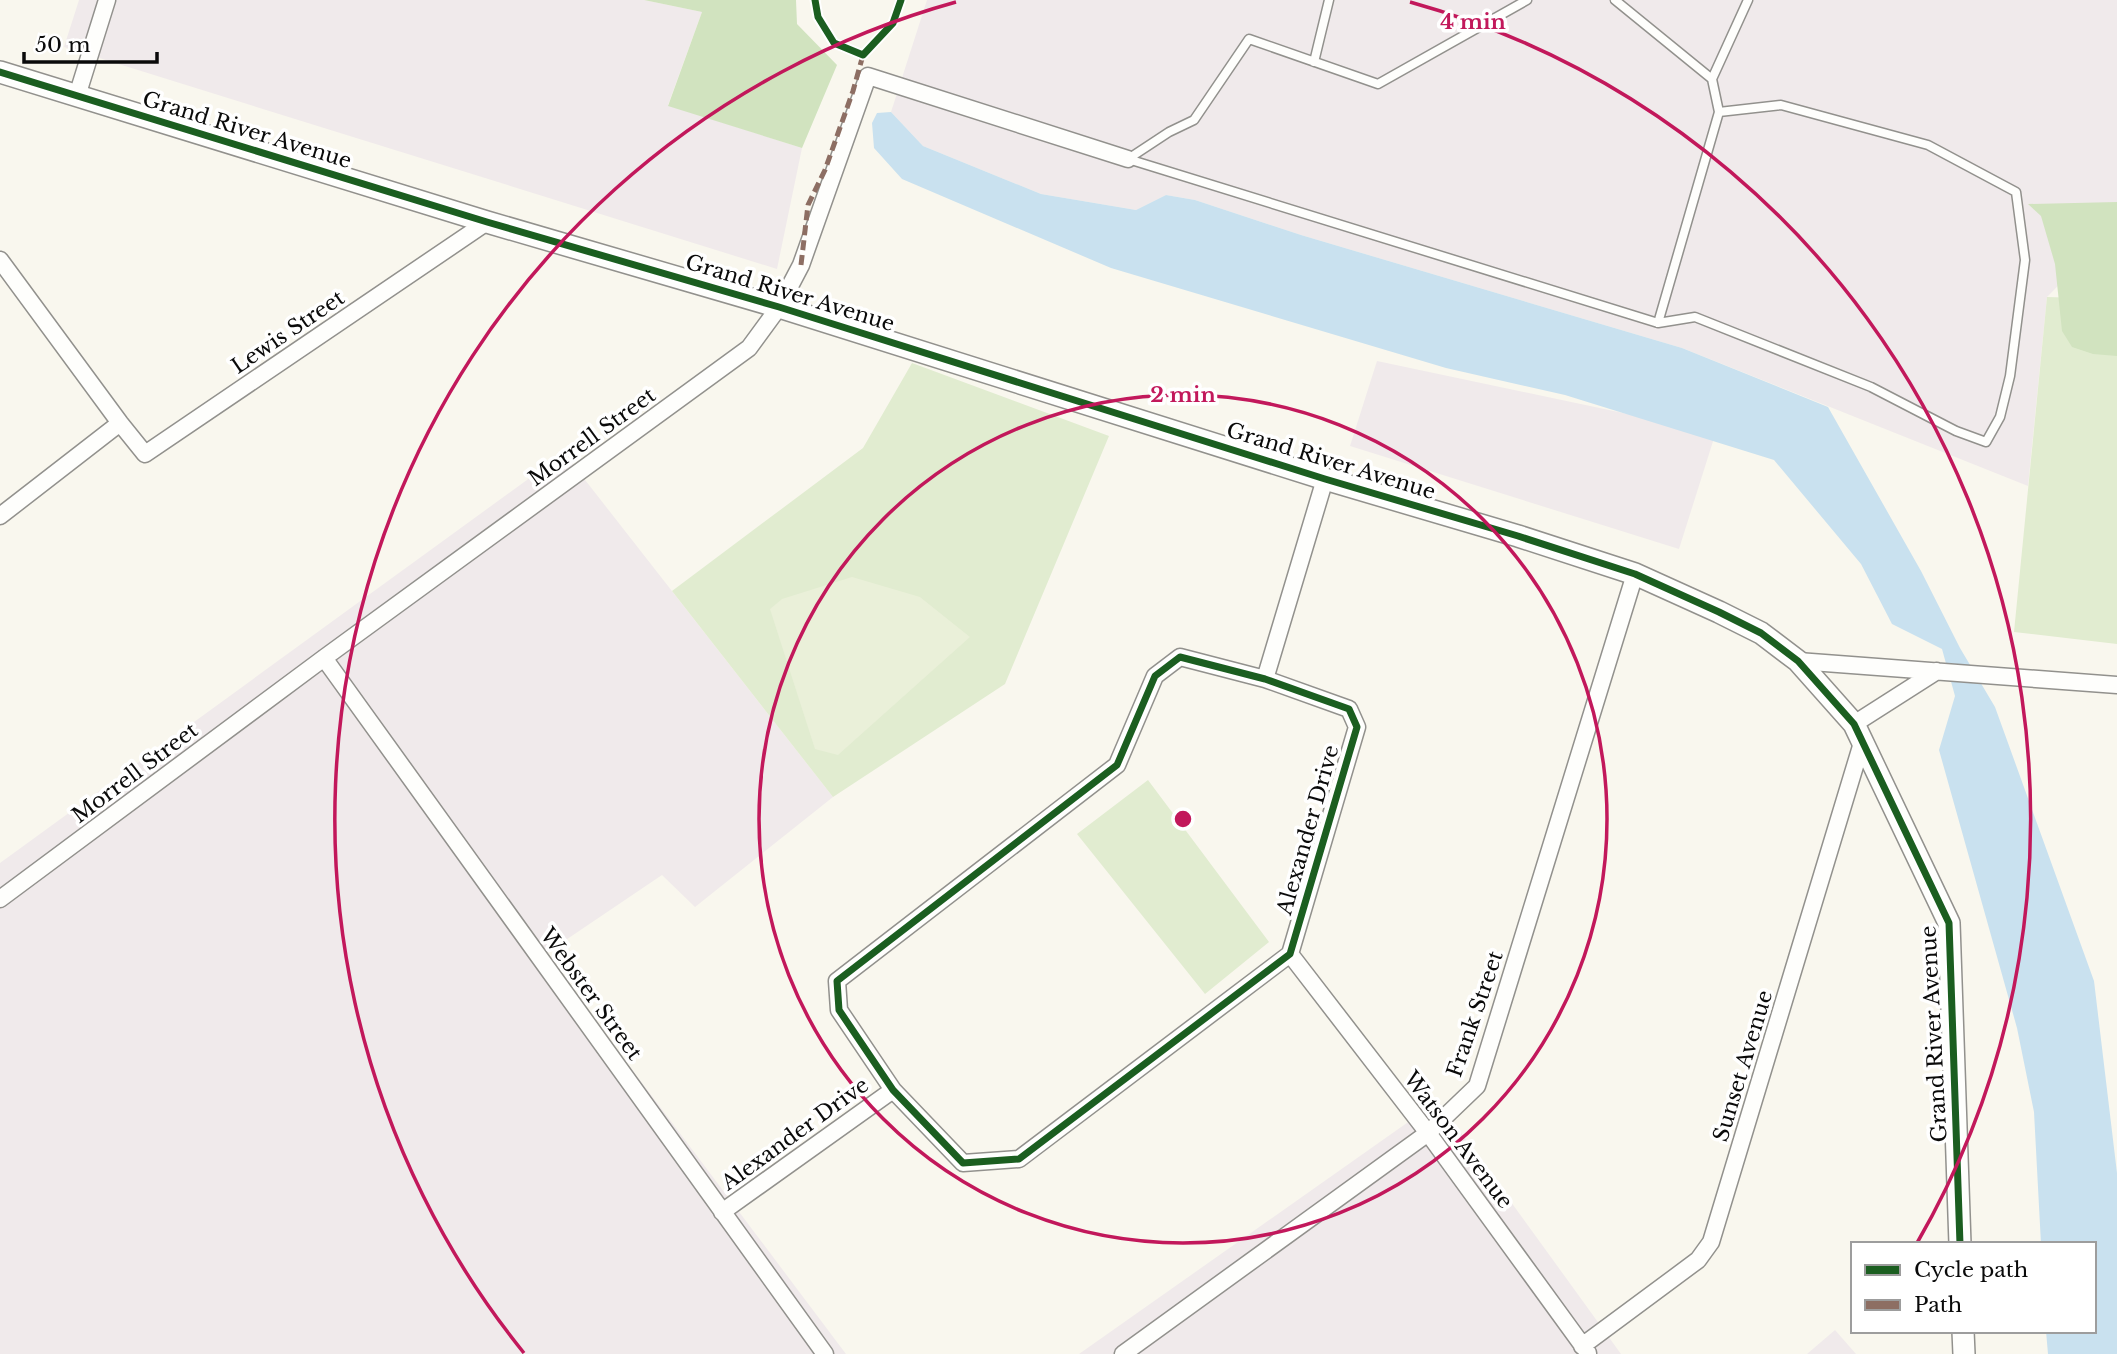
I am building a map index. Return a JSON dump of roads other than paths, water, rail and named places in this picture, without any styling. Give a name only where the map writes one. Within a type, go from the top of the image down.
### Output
[{"type":"street","points":[[77,96],[107,0]]},
{"type":"street","name":"Grand River Avenue","points":[[0,72],[487,222],[779,307],[1325,479],[1518,536],[1635,574],[1761,633],[1798,661],[1858,733],[1949,923],[1960,1242]]},
{"type":"street","name":"Morrell Street","points":[[0,899],[324,658],[749,348],[779,307],[801,265],[868,76],[1128,159]]},
{"type":"street","name":"Lewis Street","points":[[120,423],[145,454],[487,222]]},
{"type":"street","points":[[0,260],[120,423],[0,516]]},
{"type":"street","points":[[1265,679],[1325,479]]},
{"type":"street","name":"Frank Street","points":[[1123,1354],[1428,1133],[1477,1086],[1635,574]]},
{"type":"street","name":"Alexander Drive","points":[[1180,657],[1265,679],[1349,709],[1357,727],[1290,954],[1019,1159],[963,1163],[893,1090],[839,1010],[837,981],[1117,765],[1155,676],[1180,657]]},
{"type":"street","name":"Webster Street","points":[[324,658],[825,1354]]},
{"type":"street","points":[[1798,661],[2117,685]]},
{"type":"street","points":[[1858,733],[1937,670]]},
{"type":"street","name":"Sunset Avenue","points":[[1585,1350],[1698,1259],[1711,1242],[1858,733]]},
{"type":"street","name":"Watson Avenue","points":[[1290,954],[1428,1133],[1585,1350]]},
{"type":"street","name":"Alexander Drive","points":[[722,1212],[893,1090]]},
{"type":"street","points":[[1963,1333],[1964,1354]]},
{"type":"lane","points":[[1314,61],[1329,0]]},
{"type":"lane","points":[[1128,159],[1169,132],[1194,120],[1249,39],[1378,84],[1527,0]]},
{"type":"lane","points":[[1615,0],[1712,79]]},
{"type":"lane","points":[[1658,323],[1719,113],[1712,79],[1748,0]]},
{"type":"lane","points":[[1128,159],[1658,323],[1695,317],[1871,387],[1956,431],[1986,442],[2000,416],[2010,376],[2025,260],[2016,192],[1928,145],[1781,105],[1719,113]]},
{"type":"water","points":[[891,112],[923,146],[1041,194],[1136,210],[1166,195],[1195,200],[1301,235],[1682,348],[1828,407],[1995,707],[2094,981],[2117,1173],[2117,1354],[2048,1354],[2046,1333],[2096,1333],[2096,1242],[2041,1242],[2034,1112],[2017,1028],[1939,750],[1955,696],[1942,649],[1892,624],[1861,564],[1774,460],[1565,395],[1446,368],[1111,268],[902,179],[874,148],[872,123],[877,113]]}]
